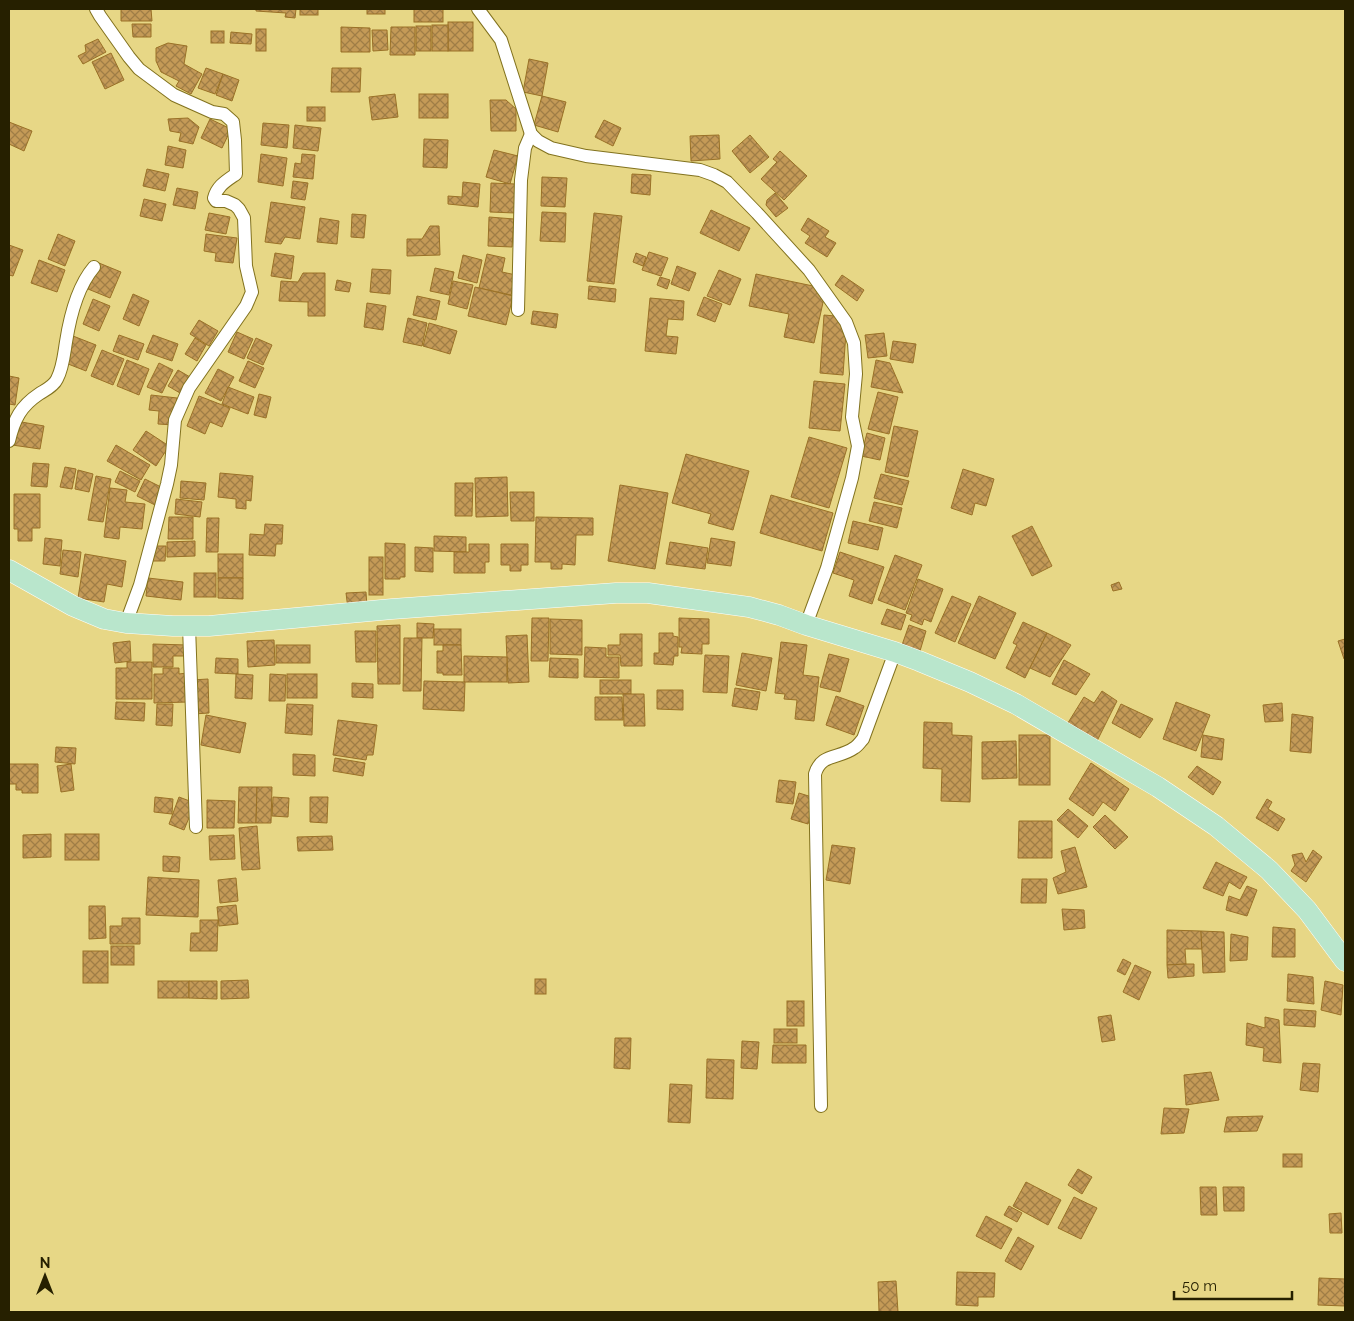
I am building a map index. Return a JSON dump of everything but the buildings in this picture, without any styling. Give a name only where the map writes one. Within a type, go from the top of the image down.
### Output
[{"type":"main road","points":[[9,570],[73,606],[104,619],[126,623],[209,626],[392,609],[616,593],[648,593],[749,607],[778,615],[895,652],[970,682],[1016,704],[1158,786],[1216,826],[1269,870],[1307,910],[1345,961]]},
{"type":"street","points":[[96,9],[139,69],[174,95],[212,112],[224,114],[233,122],[236,174],[222,184],[214,198],[216,201],[226,201],[235,205],[244,218],[246,266],[252,292],[246,306],[189,388],[175,420],[171,465],[167,484],[140,585],[126,623]]},
{"type":"street","points":[[478,9],[501,40],[531,134],[538,142],[551,148],[586,156],[700,170],[727,182],[758,213],[809,270],[833,301],[846,322],[854,343],[856,374],[852,417],[858,446],[852,478],[827,568],[806,625]]},
{"type":"street","points":[[518,310],[521,180],[525,148],[531,134]]},
{"type":"street","points":[[9,441],[12,425],[19,413],[33,398],[54,384],[58,379],[69,322],[85,277],[94,266]]},
{"type":"street","points":[[189,626],[196,827]]},
{"type":"street","points":[[820,1106],[814,774],[820,762],[855,748],[862,739],[895,652]]}]
